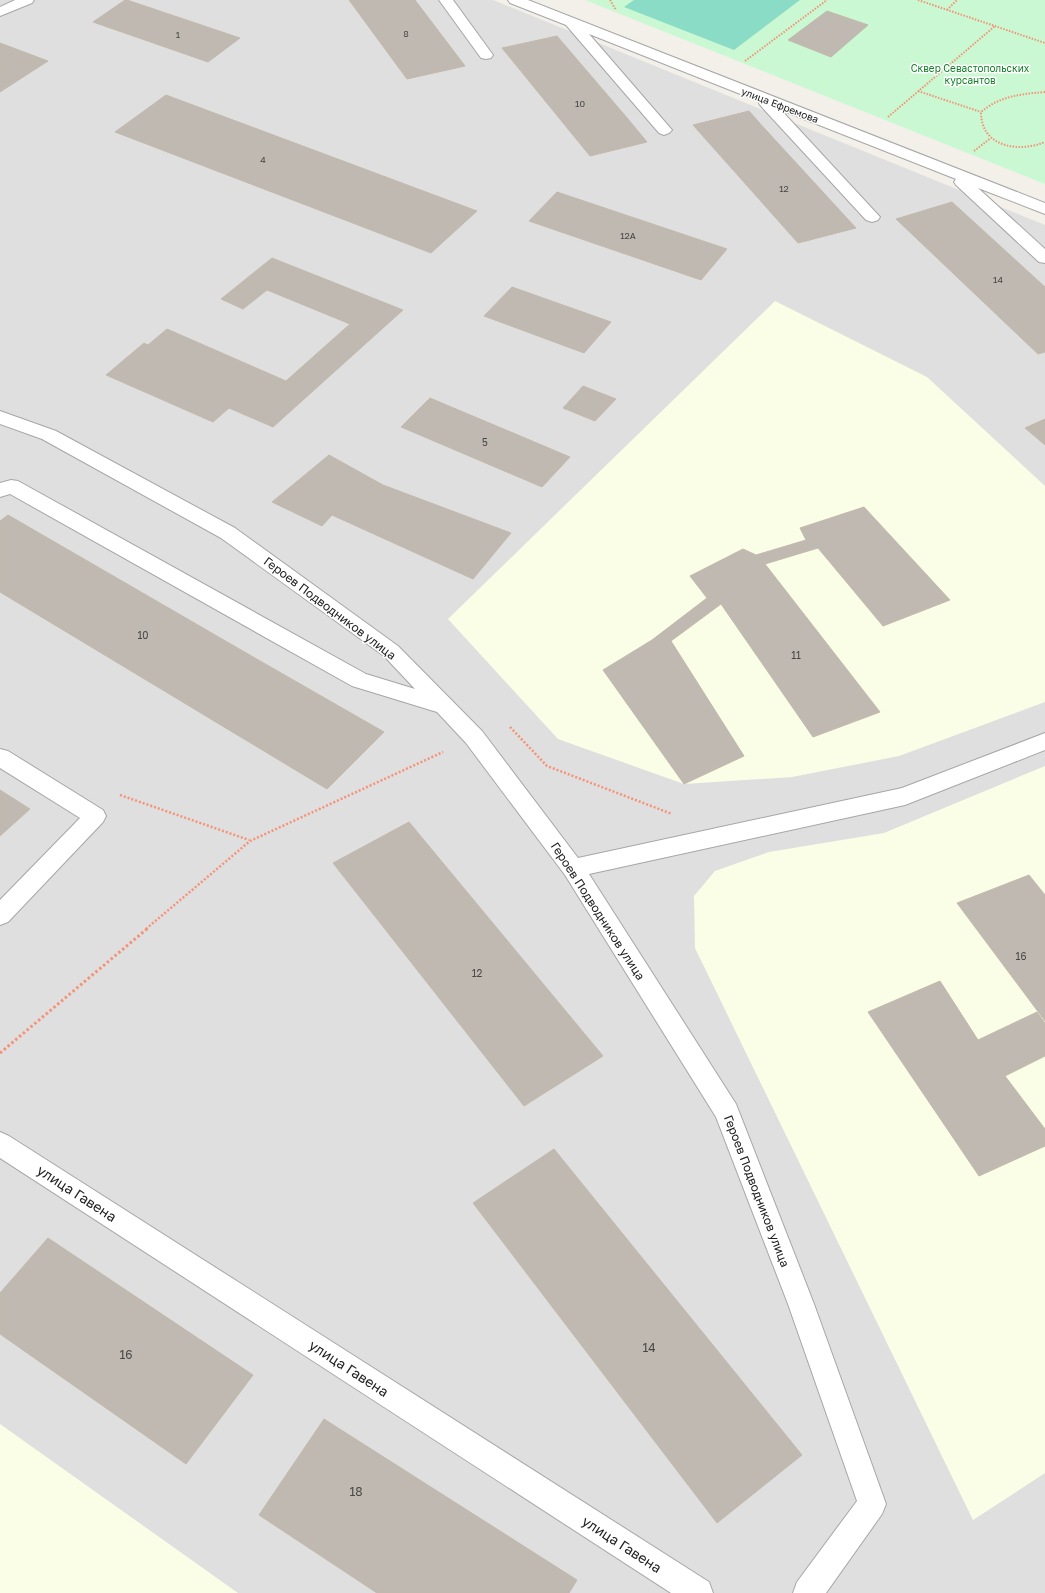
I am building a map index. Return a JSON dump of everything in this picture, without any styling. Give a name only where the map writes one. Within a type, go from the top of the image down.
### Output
[{"type":"street","points":[[0,12],[27,0]]},
{"type":"street","points":[[446,0],[486,55]]},
{"type":"street","name":"улица Ефремова","points":[[515,0],[1045,210]]},
{"type":"street","points":[[570,22],[664,130]]},
{"type":"street","points":[[762,98],[872,217]]},
{"type":"street","points":[[951,173],[1045,258]]},
{"type":"street","name":"Героев Подводников улица","points":[[0,417],[49,434],[228,533],[391,650],[474,737],[573,868],[727,1112],[801,1304],[872,1504],[808,1593]]},
{"type":"street","points":[[0,491],[11,486],[359,680],[444,706]]},
{"type":"street","points":[[573,868],[905,796],[1045,741]]},
{"type":"street","points":[[0,757],[95,816],[0,915]]},
{"type":"street","name":"улица Гавена","points":[[0,1144],[698,1593]]},
{"type":"path","points":[[743,63],[827,0]]},
{"type":"path","points":[[918,0],[1045,43]]},
{"type":"path","points":[[947,10],[958,0]]},
{"type":"path","points":[[884,120],[995,26]]},
{"type":"path","points":[[918,91],[981,112]]},
{"type":"path","points":[[981,112],[998,100],[1015,95],[1045,92]]},
{"type":"path","points":[[981,112],[984,130],[991,138],[1008,146],[1026,146],[1045,142]]},
{"type":"path","points":[[972,153],[991,138]]},
{"type":"path","points":[[509,727],[547,766],[674,815]]},
{"type":"path","points":[[0,1053],[250,841],[474,737]]},
{"type":"path","points":[[114,794],[250,841]]},
{"type":"shaded area","points":[[0,0],[493,0],[1045,225],[1045,1593],[0,1593]]},
{"type":"shaded area","points":[[775,301],[927,377],[1045,486],[1045,702],[899,756],[792,777],[684,784],[558,739],[448,619]]},
{"type":"shaded area","points":[[1045,766],[1045,1473],[973,1520],[695,948],[694,896],[715,871],[769,852],[884,833]]},
{"type":"shaded area","points":[[0,1424],[238,1593],[0,1593]]},
{"type":"green space","name":"Сквер Севастопольских курсантов","points":[[585,0],[1045,0],[1045,184]]},
{"type":"green space","points":[[634,0],[800,0],[734,50],[624,7]]},
{"type":"building","points":[[125,0],[240,38],[208,62],[93,22]]},
{"type":"building","points":[[349,0],[415,0],[465,66],[407,79]]},
{"type":"building","points":[[827,11],[868,25],[831,57],[788,40]]},
{"type":"building","points":[[557,36],[647,142],[590,156],[502,48]]},
{"type":"building","points":[[0,43],[48,61],[0,92]]},
{"type":"building","points":[[166,95],[477,211],[431,253],[115,132]]},
{"type":"building","points":[[749,111],[856,228],[798,243],[693,125]]},
{"type":"building","points":[[557,192],[727,249],[701,280],[529,221]]},
{"type":"building","points":[[952,202],[1045,287],[1045,352],[1038,354],[896,219]]},
{"type":"building","points":[[272,258],[403,310],[273,427],[229,408],[213,422],[106,375],[144,343],[148,345],[167,329],[286,381],[350,324],[267,290],[243,309],[221,299]]},
{"type":"building","points":[[512,287],[611,322],[584,353],[484,316]]},
{"type":"building","points":[[583,386],[616,399],[595,421],[563,408]]},
{"type":"building","points":[[430,398],[570,457],[542,487],[401,427]]},
{"type":"building","points":[[1045,419],[1045,445],[1025,428]]},
{"type":"building","points":[[329,455],[383,485],[511,533],[473,579],[332,515],[322,526],[272,502]]},
{"type":"building","points":[[864,507],[950,600],[883,626],[818,548],[765,564],[880,712],[813,737],[721,604],[671,641],[744,756],[684,784],[603,670],[652,640],[707,598],[690,576],[743,549],[756,555],[806,540],[800,528]]},
{"type":"building","points":[[8,515],[384,732],[327,789],[0,592],[0,521]]},
{"type":"building","points":[[0,790],[30,809],[0,836]]},
{"type":"building","points":[[409,822],[603,1056],[524,1106],[333,863]]},
{"type":"building","points":[[1029,875],[1045,895],[1045,1021],[957,903]]},
{"type":"building","points":[[940,981],[978,1040],[1037,1012],[1045,1023],[1045,1056],[1005,1076],[1045,1129],[1045,1146],[979,1176],[868,1012]]},
{"type":"building","points":[[554,1149],[802,1455],[717,1523],[473,1203]]},
{"type":"building","points":[[48,1238],[253,1375],[186,1464],[0,1334],[0,1293]]},
{"type":"building","points":[[324,1419],[577,1580],[569,1593],[377,1593],[259,1515]]}]
